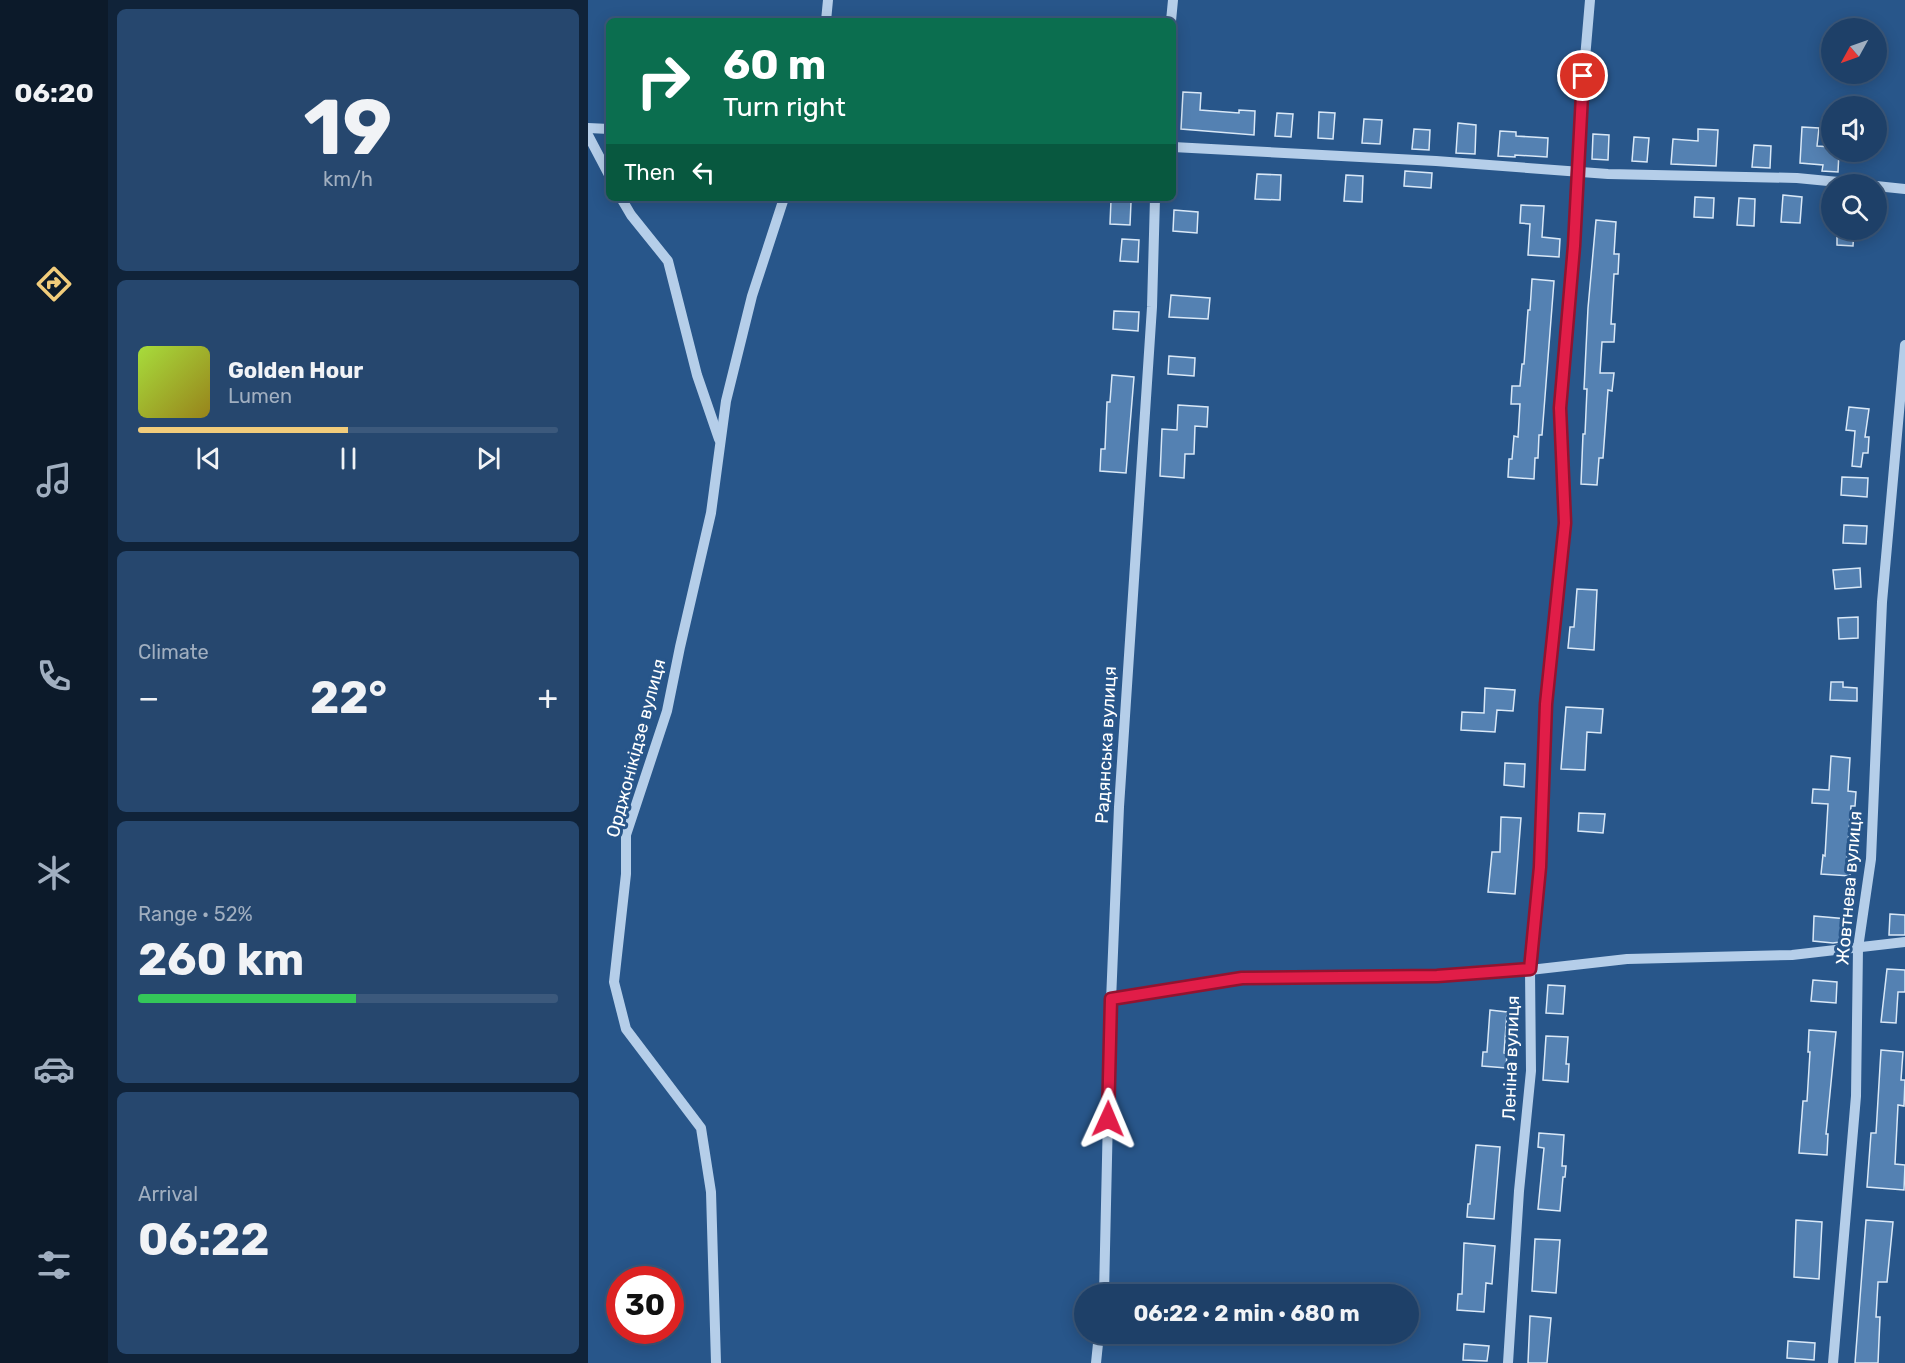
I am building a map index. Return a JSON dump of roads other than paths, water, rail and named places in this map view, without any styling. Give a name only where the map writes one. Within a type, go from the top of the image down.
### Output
[{"type":"street","points":[[826,18],[828,0]]},
{"type":"street","points":[[1171,18],[1173,0]]},
{"type":"street","name":"Леніна вулиця","points":[[1508,1363],[1519,1191],[1531,1071],[1530,969],[1540,867],[1546,704],[1565,523],[1560,408],[1590,0]]},
{"type":"street","points":[[588,128],[606,129]]},
{"type":"street","points":[[588,135],[606,169]]},
{"type":"street","points":[[1176,147],[1436,161],[1578,172],[1821,180]]},
{"type":"street","points":[[1887,187],[1905,189]]},
{"type":"street","points":[[623,201],[631,215],[668,261],[697,375],[720,442]]},
{"type":"street","name":"Орджонікідзе вулиця","points":[[716,1363],[711,1192],[701,1128],[626,1029],[614,982],[626,874],[626,836],[667,711],[711,513],[726,401],[752,296],[783,201]]},
{"type":"street","name":"Радянська вулиця","points":[[1104,1284],[1111,999],[1119,807],[1152,307],[1155,201]]},
{"type":"street","name":"Жовтнева вулиця","points":[[1833,1363],[1856,1096],[1858,948],[1871,859],[1882,602],[1905,345]]},
{"type":"street","points":[[1111,999],[1242,978],[1437,976],[1627,959],[1792,955],[1905,942]]},
{"type":"street","points":[[1096,1363],[1098,1344]]}]
